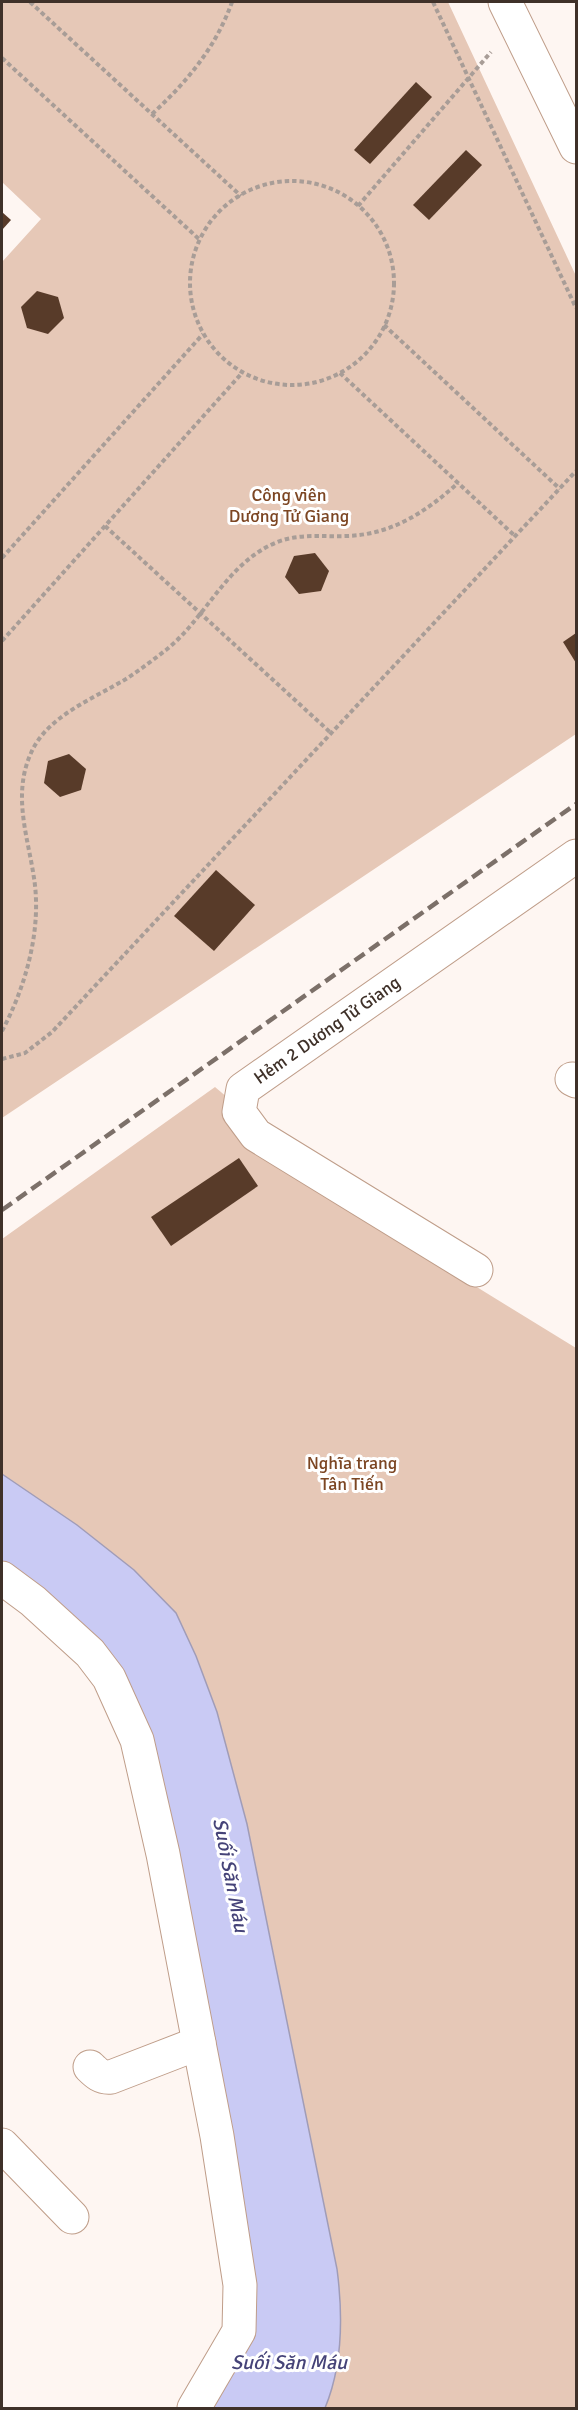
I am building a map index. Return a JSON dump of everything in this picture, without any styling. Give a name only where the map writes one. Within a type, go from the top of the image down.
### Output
[{"type":"street","points":[[505,2],[576,147]]},
{"type":"street","name":"Hẻm 2 Dương Tử Giang","points":[[476,1270],[256,1135],[239,1112],[243,1089],[576,856]]},
{"type":"street","points":[[2,1578],[33,1601],[90,1653],[109,1678],[137,1740],[163,1854],[217,2136],[240,2285],[239,2331],[194,2409]]},
{"type":"street","points":[[90,2067],[97,2074],[111,2077],[199,2043]]},
{"type":"street","points":[[2,2145],[72,2217]]},
{"type":"path","points":[[30,2],[241,196]]},
{"type":"path","points":[[152,114],[177,91],[198,66],[216,38],[232,2]]},
{"type":"path","points":[[433,2],[576,308]]},
{"type":"path","points":[[358,206],[493,51]]},
{"type":"path","points":[[2,58],[200,240]]},
{"type":"path","points":[[290,181],[311,183],[332,189],[358,206],[379,231],[391,260],[394,292],[384,325],[369,350],[353,365],[340,373],[314,383],[294,386],[272,384],[242,373],[217,354],[203,334],[194,317],[190,296],[189,275],[193,254],[214,217],[230,202],[241,196],[268,184],[290,181]]},
{"type":"path","points":[[384,325],[560,489]]},
{"type":"path","points":[[2,558],[203,334]]},
{"type":"path","points":[[2,641],[242,373]]},
{"type":"path","points":[[340,373],[515,536]]},
{"type":"path","points":[[2,1059],[13,1058],[25,1053],[52,1032],[576,471]]},
{"type":"path","points":[[2,1031],[22,982],[36,920],[34,877],[22,808],[26,769],[31,753],[40,738],[53,725],[99,693],[147,665],[169,648],[202,614],[228,578],[243,563],[276,542],[311,535],[366,534],[399,525],[430,507],[458,483]]},
{"type":"path","points":[[105,526],[331,733]]},
{"type":"green space","name":"Công viên Dương Tử Giang","points":[[2,2],[448,2],[576,276],[576,734],[2,1118],[2,262],[41,219],[2,182]]},
{"type":"green space","name":"Nghĩa trang Tân Tiến","points":[[215,1087],[228,1098],[246,1145],[576,1348],[576,2408],[325,2408],[335,2375],[340,2340],[337,2269],[247,1824],[217,1712],[196,1656],[176,1613],[134,1570],[77,1525],[2,1474],[2,1239]]},
{"type":"water","name":"Suối Săn Máu","points":[[2,1474],[77,1525],[134,1570],[176,1613],[196,1656],[217,1712],[247,1824],[337,2269],[340,2340],[335,2375],[325,2408],[209,2408],[253,2333],[147,1734],[2,1565]]},
{"type":"building","points":[[416,82],[432,97],[370,164],[354,150]]},
{"type":"building","points":[[466,150],[482,165],[429,220],[413,205]]},
{"type":"building","points":[[2,212],[11,220],[2,230]]},
{"type":"building","points":[[37,291],[58,297],[64,318],[48,334],[27,328],[21,307]]},
{"type":"building","points":[[315,553],[329,571],[321,591],[299,594],[285,577],[294,556]]},
{"type":"building","points":[[576,633],[576,663],[563,642]]},
{"type":"building","points":[[69,754],[86,769],[81,790],[60,797],[44,783],[48,761]]},
{"type":"building","points":[[216,870],[255,905],[214,951],[174,916]]},
{"type":"building","points":[[239,1158],[258,1186],[171,1246],[151,1217]]},
{"type":"railway","points":[[2,1210],[576,804]]}]
